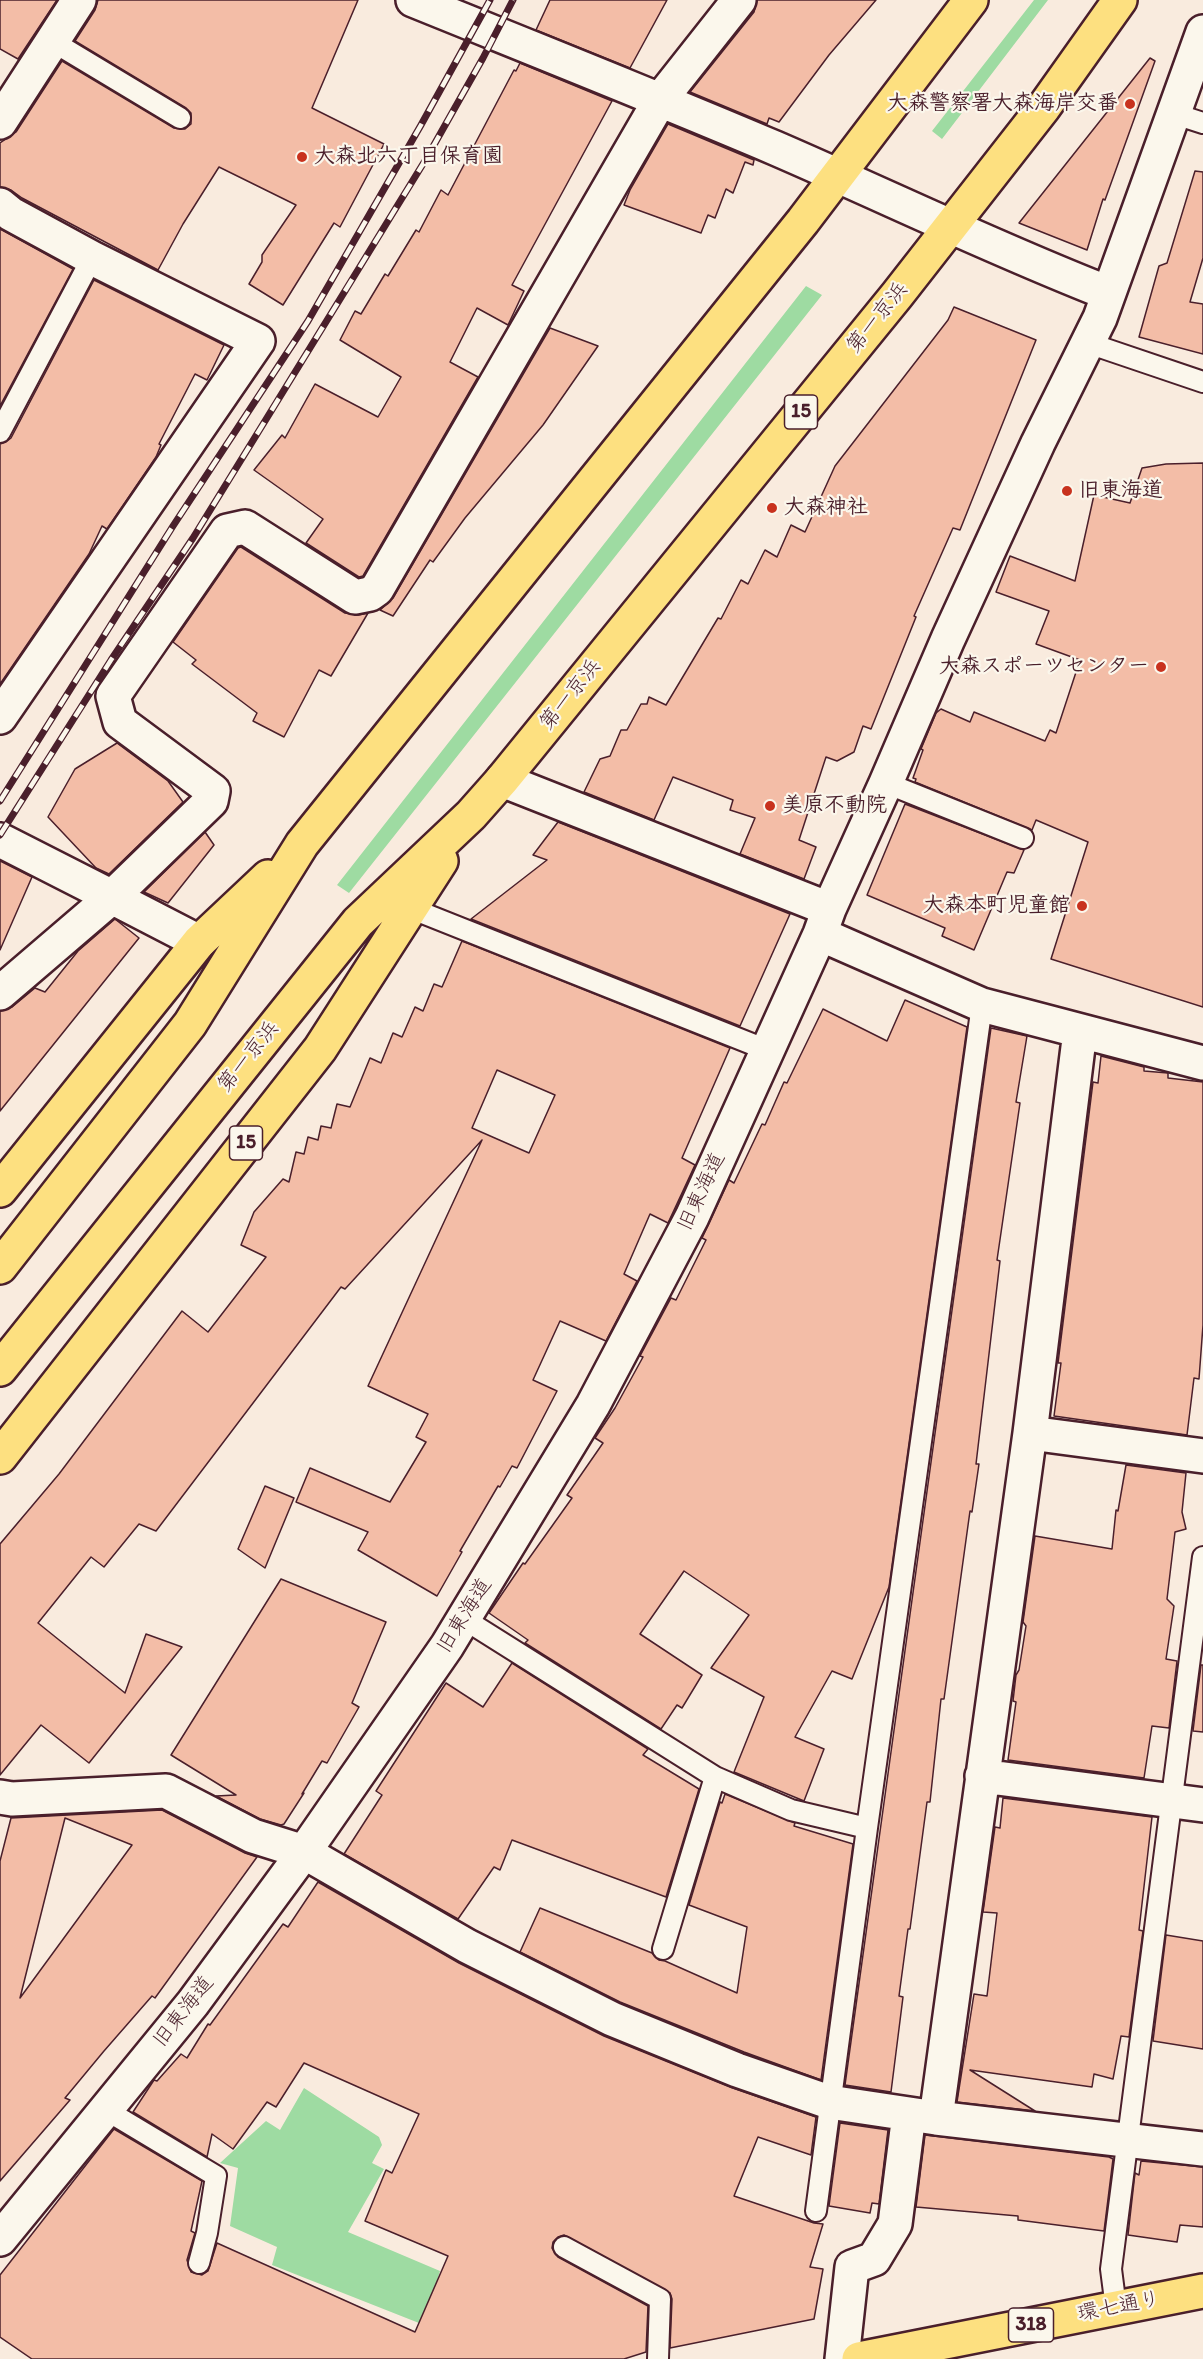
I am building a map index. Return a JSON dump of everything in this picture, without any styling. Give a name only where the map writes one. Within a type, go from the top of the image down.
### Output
[{"type":"main road","points":[[0,1267],[190,1024],[302,844],[838,177],[971,0]]},
{"type":"main road","name":"第一京浜","points":[[0,1369],[358,922],[471,815],[502,780],[897,295],[1044,107],[1120,0]]},
{"type":"main road","name":"15","points":[[0,1457],[320,1049],[471,815]]},
{"type":"main road","points":[[0,1190],[199,942],[302,844]]},
{"type":"main road","name":"環七通り","points":[[859,2359],[1203,2291]]},
{"type":"street","points":[[0,122],[79,0]]},
{"type":"street","points":[[413,0],[660,100],[949,227],[1108,293]]},
{"type":"street","points":[[0,993],[112,897],[213,798],[213,791],[120,722],[112,698],[224,533],[245,527],[355,597],[370,594],[377,589],[660,100],[739,0]]},
{"type":"street","name":"旧東海道","points":[[0,2239],[193,2003],[304,1852],[464,1619],[593,1405],[692,1217],[948,639],[1033,453],[1088,343],[1203,32]]},
{"type":"street","points":[[0,205],[11,214],[92,258],[258,341],[0,717]]},
{"type":"street","points":[[502,780],[824,922],[982,1005],[1203,1063]]},
{"type":"street","points":[[0,840],[199,942]]},
{"type":"street","points":[[842,2359],[852,2267],[873,2259],[895,2224],[922,2116],[982,1776],[1030,1433],[1080,1031]]},
{"type":"street","points":[[1030,1433],[1203,1456]]},
{"type":"street","points":[[982,1776],[1187,1803]]},
{"type":"street","points":[[0,1797],[12,1799],[166,1791],[254,1836],[304,1852],[468,1946],[612,2019],[737,2070],[829,2102],[922,2116],[1203,2149]]},
{"type":"lane","points":[[52,41],[180,118]]},
{"type":"lane","points":[[1172,113],[1203,123]]},
{"type":"lane","points":[[0,432],[92,258]]},
{"type":"lane","points":[[1088,343],[1203,382]]},
{"type":"lane","points":[[886,783],[1023,838]]},
{"type":"lane","points":[[410,908],[767,1050]]},
{"type":"lane","points":[[816,2211],[829,2102],[982,1005]]},
{"type":"lane","points":[[1116,2308],[1111,2269],[1128,2139],[1187,1803],[1203,1557]]},
{"type":"lane","points":[[464,1619],[716,1777],[791,1810],[867,1828]]},
{"type":"lane","points":[[663,1949],[716,1777]]},
{"type":"lane","points":[[106,2110],[216,2176],[207,2233],[199,2264]]},
{"type":"lane","points":[[564,2247],[660,2299],[658,2359]]},
{"type":"green space","points":[[1034,0],[1048,0],[942,139],[932,131]]},
{"type":"green space","points":[[806,286],[822,295],[349,893],[337,885]]},
{"type":"green space","points":[[304,2088],[379,2137],[382,2145],[372,2163],[384,2169],[348,2232],[440,2271],[424,2325],[272,2265],[277,2247],[230,2226],[238,2168],[220,2163],[266,2121],[280,2130]]},
{"type":"building","points":[[0,0],[57,0],[18,59],[0,49]]},
{"type":"building","points":[[98,0],[358,0],[312,108],[384,144],[340,227],[334,223],[283,305],[249,284],[262,262],[262,255],[296,205],[219,167],[183,224],[158,270],[11,190],[0,187],[0,143],[16,132],[62,61],[174,128],[185,129],[191,124],[191,113],[186,108],[75,41],[95,10]]},
{"type":"building","points":[[550,0],[667,0],[630,68],[536,30]]},
{"type":"building","points":[[757,0],[876,0],[829,55],[779,122],[769,118],[767,124],[690,92],[754,12]]},
{"type":"building","points":[[1150,58],[1155,61],[1105,200],[1103,199],[1087,250],[1019,223]]},
{"type":"building","points":[[520,63],[612,101],[512,285],[524,291],[508,325],[477,308],[450,362],[478,377],[363,576],[359,577],[306,543],[323,519],[254,470],[282,435],[285,438],[315,384],[378,417],[401,377],[340,340],[355,311],[361,314],[385,274],[388,276],[416,230],[419,232],[441,190],[448,195],[514,70],[516,71]]},
{"type":"building","points":[[668,124],[754,160],[753,165],[745,162],[733,193],[726,189],[715,218],[708,215],[701,233],[624,205],[630,190]]},
{"type":"building","points":[[1195,171],[1203,172],[1203,258],[1190,302],[1203,304],[1203,354],[1139,337],[1159,266],[1167,263]]},
{"type":"building","points":[[0,229],[73,269],[0,406]]},
{"type":"building","points":[[94,280],[224,345],[207,380],[195,374],[159,444],[161,445],[156,457],[107,529],[102,526],[89,554],[0,684],[0,444],[11,438]]},
{"type":"building","points":[[954,307],[1036,340],[960,530],[953,528],[914,616],[916,617],[871,729],[863,726],[854,752],[837,761],[826,757],[799,840],[816,847],[804,879],[740,854],[755,818],[730,810],[733,800],[673,777],[654,820],[584,792],[600,759],[610,756],[621,730],[627,730],[641,704],[647,704],[649,697],[666,705],[718,618],[721,619],[741,580],[748,584],[765,550],[777,557],[791,525],[805,532],[835,466],[948,320]]},
{"type":"building","points":[[550,328],[598,346],[543,425],[465,518],[433,562],[430,560],[393,616],[380,610],[393,598]]},
{"type":"building","points":[[1203,463],[1203,1007],[1051,959],[1088,842],[1036,820],[1032,830],[915,782],[916,779],[913,778],[923,750],[921,749],[936,713],[941,709],[970,722],[974,712],[1045,741],[1050,730],[1056,733],[1080,660],[1036,644],[1049,611],[996,592],[1010,556],[1075,581],[1094,495],[1130,503],[1142,468],[1166,464]]},
{"type":"building","points":[[241,547],[345,613],[358,615],[368,613],[331,676],[319,670],[284,737],[253,721],[257,713],[192,664],[196,660],[173,642],[238,548]]},
{"type":"building","points":[[117,743],[168,781],[183,802],[109,874],[96,868],[48,817],[75,769]]},
{"type":"building","points":[[905,804],[1024,850],[1014,873],[1007,872],[974,950],[942,936],[945,928],[867,895]]},
{"type":"building","points":[[558,822],[790,914],[740,1026],[471,919],[547,860],[533,855]]},
{"type":"building","points":[[205,832],[214,845],[168,903],[144,892]]},
{"type":"building","points":[[0,861],[32,877],[0,950]]},
{"type":"building","points":[[115,919],[139,938],[0,1111],[0,1011],[12,1007],[35,988],[45,992],[78,951]]},
{"type":"building","points":[[462,941],[730,1048],[682,1158],[695,1165],[668,1223],[650,1214],[624,1274],[637,1281],[606,1341],[560,1321],[533,1380],[557,1391],[517,1468],[512,1466],[500,1487],[498,1486],[437,1596],[358,1550],[368,1532],[296,1502],[310,1468],[390,1502],[426,1442],[416,1437],[428,1414],[368,1386],[482,1140],[345,1289],[341,1287],[156,1531],[139,1524],[104,1567],[91,1557],[38,1623],[125,1693],[146,1634],[182,1647],[89,1763],[41,1725],[0,1775],[0,1544],[59,1474],[182,1311],[208,1332],[266,1257],[241,1245],[254,1212],[283,1179],[289,1182],[296,1152],[304,1154],[308,1137],[318,1140],[321,1126],[331,1128],[337,1104],[350,1107],[370,1058],[381,1063],[393,1033],[402,1037],[415,1007],[423,1011],[434,984],[442,987]],"holes":[[[497,1070],[555,1095],[529,1153],[472,1128]]]},
{"type":"building","points":[[905,1000],[967,1027],[889,1587],[852,1679],[832,1671],[795,1737],[824,1749],[804,1801],[734,1772],[764,1697],[711,1668],[749,1615],[684,1571],[640,1634],[702,1675],[682,1708],[677,1705],[661,1729],[525,1643],[528,1640],[489,1613],[572,1498],[567,1495],[603,1443],[595,1438],[615,1408],[643,1357],[640,1356],[671,1298],[676,1300],[706,1240],[702,1238],[729,1180],[734,1183],[762,1124],[765,1125],[784,1082],[787,1083],[823,1009],[887,1041]]},
{"type":"building","points":[[991,1028],[1027,1036],[1016,1102],[1020,1103],[997,1260],[1000,1261],[976,1464],[979,1464],[972,1512],[970,1511],[944,1699],[941,1699],[930,1802],[927,1802],[910,1929],[908,1929],[899,1996],[903,1997],[891,2092],[845,2085]]},
{"type":"building","points":[[1101,1056],[1144,1067],[1144,1071],[1168,1073],[1168,1078],[1203,1082],[1203,1325],[1199,1379],[1194,1378],[1187,1435],[1054,1416],[1061,1363],[1058,1363],[1093,1082],[1098,1083]]},
{"type":"building","points":[[1126,1465],[1186,1473],[1182,1512],[1186,1529],[1175,1532],[1167,1599],[1174,1606],[1166,1659],[1177,1661],[1169,1728],[1152,1726],[1144,1778],[1008,1760],[1016,1702],[1013,1701],[1016,1675],[1019,1670],[1026,1626],[1023,1622],[1035,1536],[1112,1549],[1116,1510],[1118,1511]]},
{"type":"building","points":[[265,1486],[294,1498],[265,1568],[238,1549]]},
{"type":"building","points":[[281,1579],[386,1622],[352,1703],[359,1707],[327,1763],[322,1761],[302,1794],[304,1793],[284,1824],[281,1825],[260,1819],[216,1796],[236,1795],[171,1755]]},
{"type":"building","points":[[512,1663],[648,1749],[643,1755],[699,1789],[666,1897],[512,1840],[500,1870],[494,1867],[458,1919],[344,1854],[382,1795],[376,1791],[446,1683],[483,1707]]},
{"type":"building","points":[[1201,1665],[1203,1665],[1203,1732],[1193,1731]]},
{"type":"building","points":[[725,1794],[795,1823],[794,1826],[853,1844],[821,2080],[620,2002],[520,1952],[540,1908],[652,1953],[659,1960],[737,1993],[747,1927],[689,1905],[720,1802],[722,1803]]},
{"type":"building","points":[[1003,1798],[1152,1817],[1139,1930],[1143,1931],[1129,2037],[1121,2036],[1113,2079],[1094,2074],[1092,2087],[970,2070],[1035,2111],[957,2102],[974,1994],[987,1996],[997,1913],[983,1912],[995,1827],[1000,1828]]},
{"type":"building","points":[[162,1810],[257,1857],[155,1998],[152,1996],[104,2051],[65,2098],[70,2100],[0,2181],[0,1861],[11,1818]],"holes":[[[65,1818],[132,1845],[20,1998]]]},
{"type":"building","points":[[318,1882],[459,1963],[604,2036],[730,2087],[816,2117],[811,2155],[758,2137],[734,2196],[823,2224],[810,2267],[823,2269],[814,2319],[670,2348],[672,2299],[670,2293],[564,2235],[553,2242],[552,2248],[558,2257],[648,2306],[646,2352],[624,2359],[32,2359],[0,2337],[0,2275],[114,2129],[202,2181],[191,2231],[195,2233],[187,2260],[191,2272],[202,2275],[208,2271],[217,2243],[415,2332],[448,2256],[365,2221],[386,2170],[392,2173],[419,2114],[304,2063],[276,2107],[267,2102],[233,2149],[212,2134],[207,2157],[133,2112],[154,2080],[157,2081],[181,2054],[187,2058],[208,2024],[210,2025],[283,1924],[288,1927]]},
{"type":"building","points":[[1166,1935],[1203,1941],[1203,2049],[1153,2041]]},
{"type":"building","points":[[840,2123],[888,2130],[879,2204],[872,2203],[870,2213],[829,2206]]},
{"type":"building","points":[[925,2135],[1113,2159],[1104,2231],[1018,2220],[1018,2216],[916,2207]]},
{"type":"building","points":[[1141,2161],[1203,2167],[1203,2227],[1180,2225],[1177,2242],[1128,2235],[1135,2173],[1139,2175]]},
{"type":"railway","points":[[0,801],[173,526],[308,321],[490,0]]},
{"type":"railway","points":[[0,835],[111,660],[193,538],[345,291],[426,159],[513,0]]},
{"type":"place","name":"大森警察署大森海岸交番","points":[[1130,104]]},
{"type":"place","name":"大森北六丁目保育園","points":[[302,157]]},
{"type":"place","name":"旧東海道","points":[[1067,491]]},
{"type":"place","name":"大森神社","points":[[772,508]]},
{"type":"place","name":"大森スポーツセンター","points":[[1161,667]]},
{"type":"place","name":"美原不動院","points":[[770,806]]},
{"type":"place","name":"大森本町児童館","points":[[1082,906]]}]
